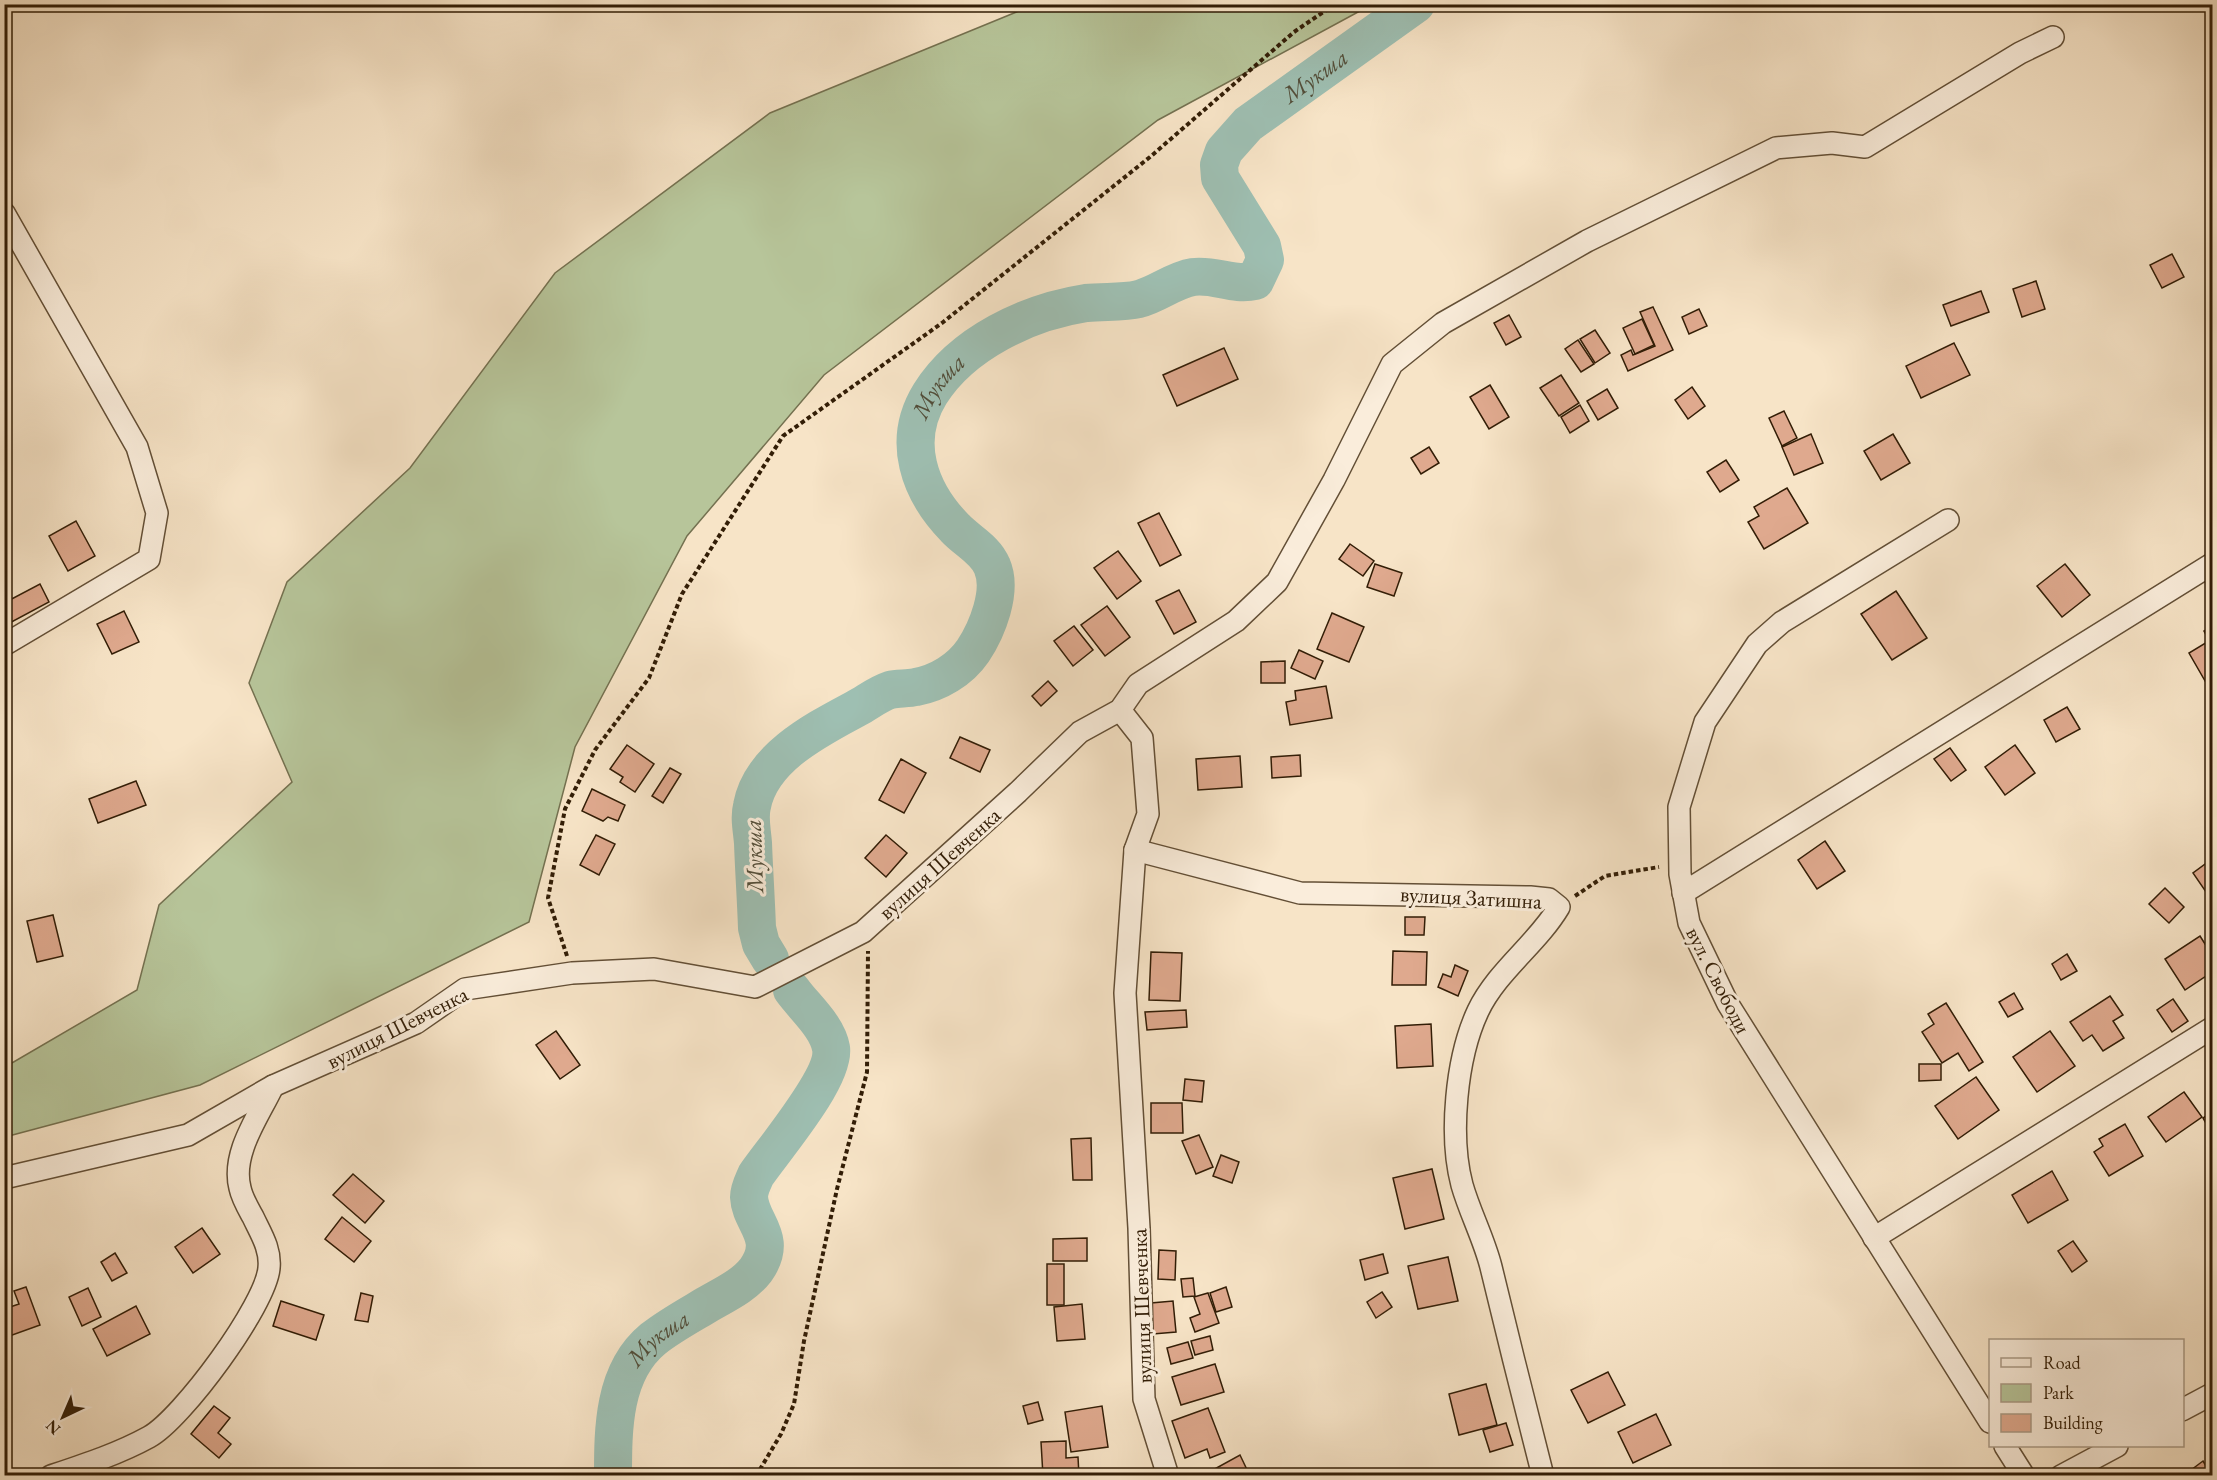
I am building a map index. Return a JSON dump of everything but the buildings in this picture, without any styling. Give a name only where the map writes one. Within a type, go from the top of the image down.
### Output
[{"type":"street","points":[[1120,710],[1138,684],[1236,621],[1277,582],[1334,480],[1392,364],[1443,323],[1587,241],[1776,148],[1832,143],[1864,147],[2020,52],[2053,38]]},
{"type":"street","points":[[4,213],[137,447],[158,513],[149,559],[4,645]]},
{"type":"street","name":"вул. Свободи","points":[[1948,520],[1782,622],[1757,645],[1705,722],[1679,807],[1680,863],[1689,923],[1728,1004],[1989,1420]]},
{"type":"street","points":[[1683,893],[2212,564]]},
{"type":"street","name":"вулиця Шевченка","points":[[4,1178],[188,1135],[273,1086],[416,1023],[465,989],[572,973],[654,969],[755,987],[863,932],[1018,792],[1080,732],[1120,710],[1142,738],[1148,814],[1135,850],[1125,993],[1139,1228],[1144,1399],[1168,1476]]},
{"type":"street","name":"вулиця Затишна","points":[[1135,850],[1300,893],[1549,898],[1559,907],[1547,928],[1509,968],[1478,1011],[1462,1065],[1454,1131],[1462,1185],[1488,1256],[1543,1476]]},
{"type":"street","points":[[1875,1238],[2212,1028]]},
{"type":"street","points":[[51,1476],[89,1463],[150,1436],[158,1430],[182,1409],[222,1357],[258,1299],[269,1269],[268,1249],[240,1188],[238,1167],[244,1146],[273,1086]]},
{"type":"street","points":[[2184,1409],[2212,1394]]},
{"type":"street","points":[[2006,1447],[2024,1476]]},
{"type":"street","points":[[2061,1476],[2115,1447]]},
{"type":"path","points":[[572,973],[548,898],[566,809],[594,750],[649,678],[682,594],[783,436],[942,323],[1150,157],[1294,32],[1335,4]]},
{"type":"path","points":[[1559,907],[1605,876],[1680,863]]},
{"type":"path","points":[[756,1476],[781,1434],[794,1404],[814,1294],[867,1072],[869,958],[863,932]]},
{"type":"green space","points":[[1036,4],[1371,5],[1158,120],[824,375],[687,536],[575,747],[529,922],[200,1085],[5,1137],[5,1067],[137,990],[159,905],[292,782],[249,683],[287,582],[410,468],[555,273],[770,113]]},
{"type":"waterway","name":"Мукша","points":[[770,959],[761,944],[757,928],[751,820],[757,789],[767,773],[793,746],[877,696],[890,690],[924,685],[955,670],[973,651],[992,610],[996,587],[989,560],[942,514],[924,482],[918,465],[917,430],[921,412],[930,394],[944,376],[978,345],[1020,322],[1042,314],[1086,303],[1139,299],[1193,277],[1239,282],[1255,281],[1265,260],[1262,246],[1220,178],[1219,165],[1224,151],[1248,124],[1416,4]]},
{"type":"waterway","name":"Мукша","points":[[613,1476],[618,1402],[630,1368],[640,1352],[665,1330],[745,1281],[756,1270],[762,1258],[765,1248],[764,1239],[751,1206],[750,1188],[756,1175],[814,1094],[830,1061],[831,1048],[825,1032],[792,990]]}]
